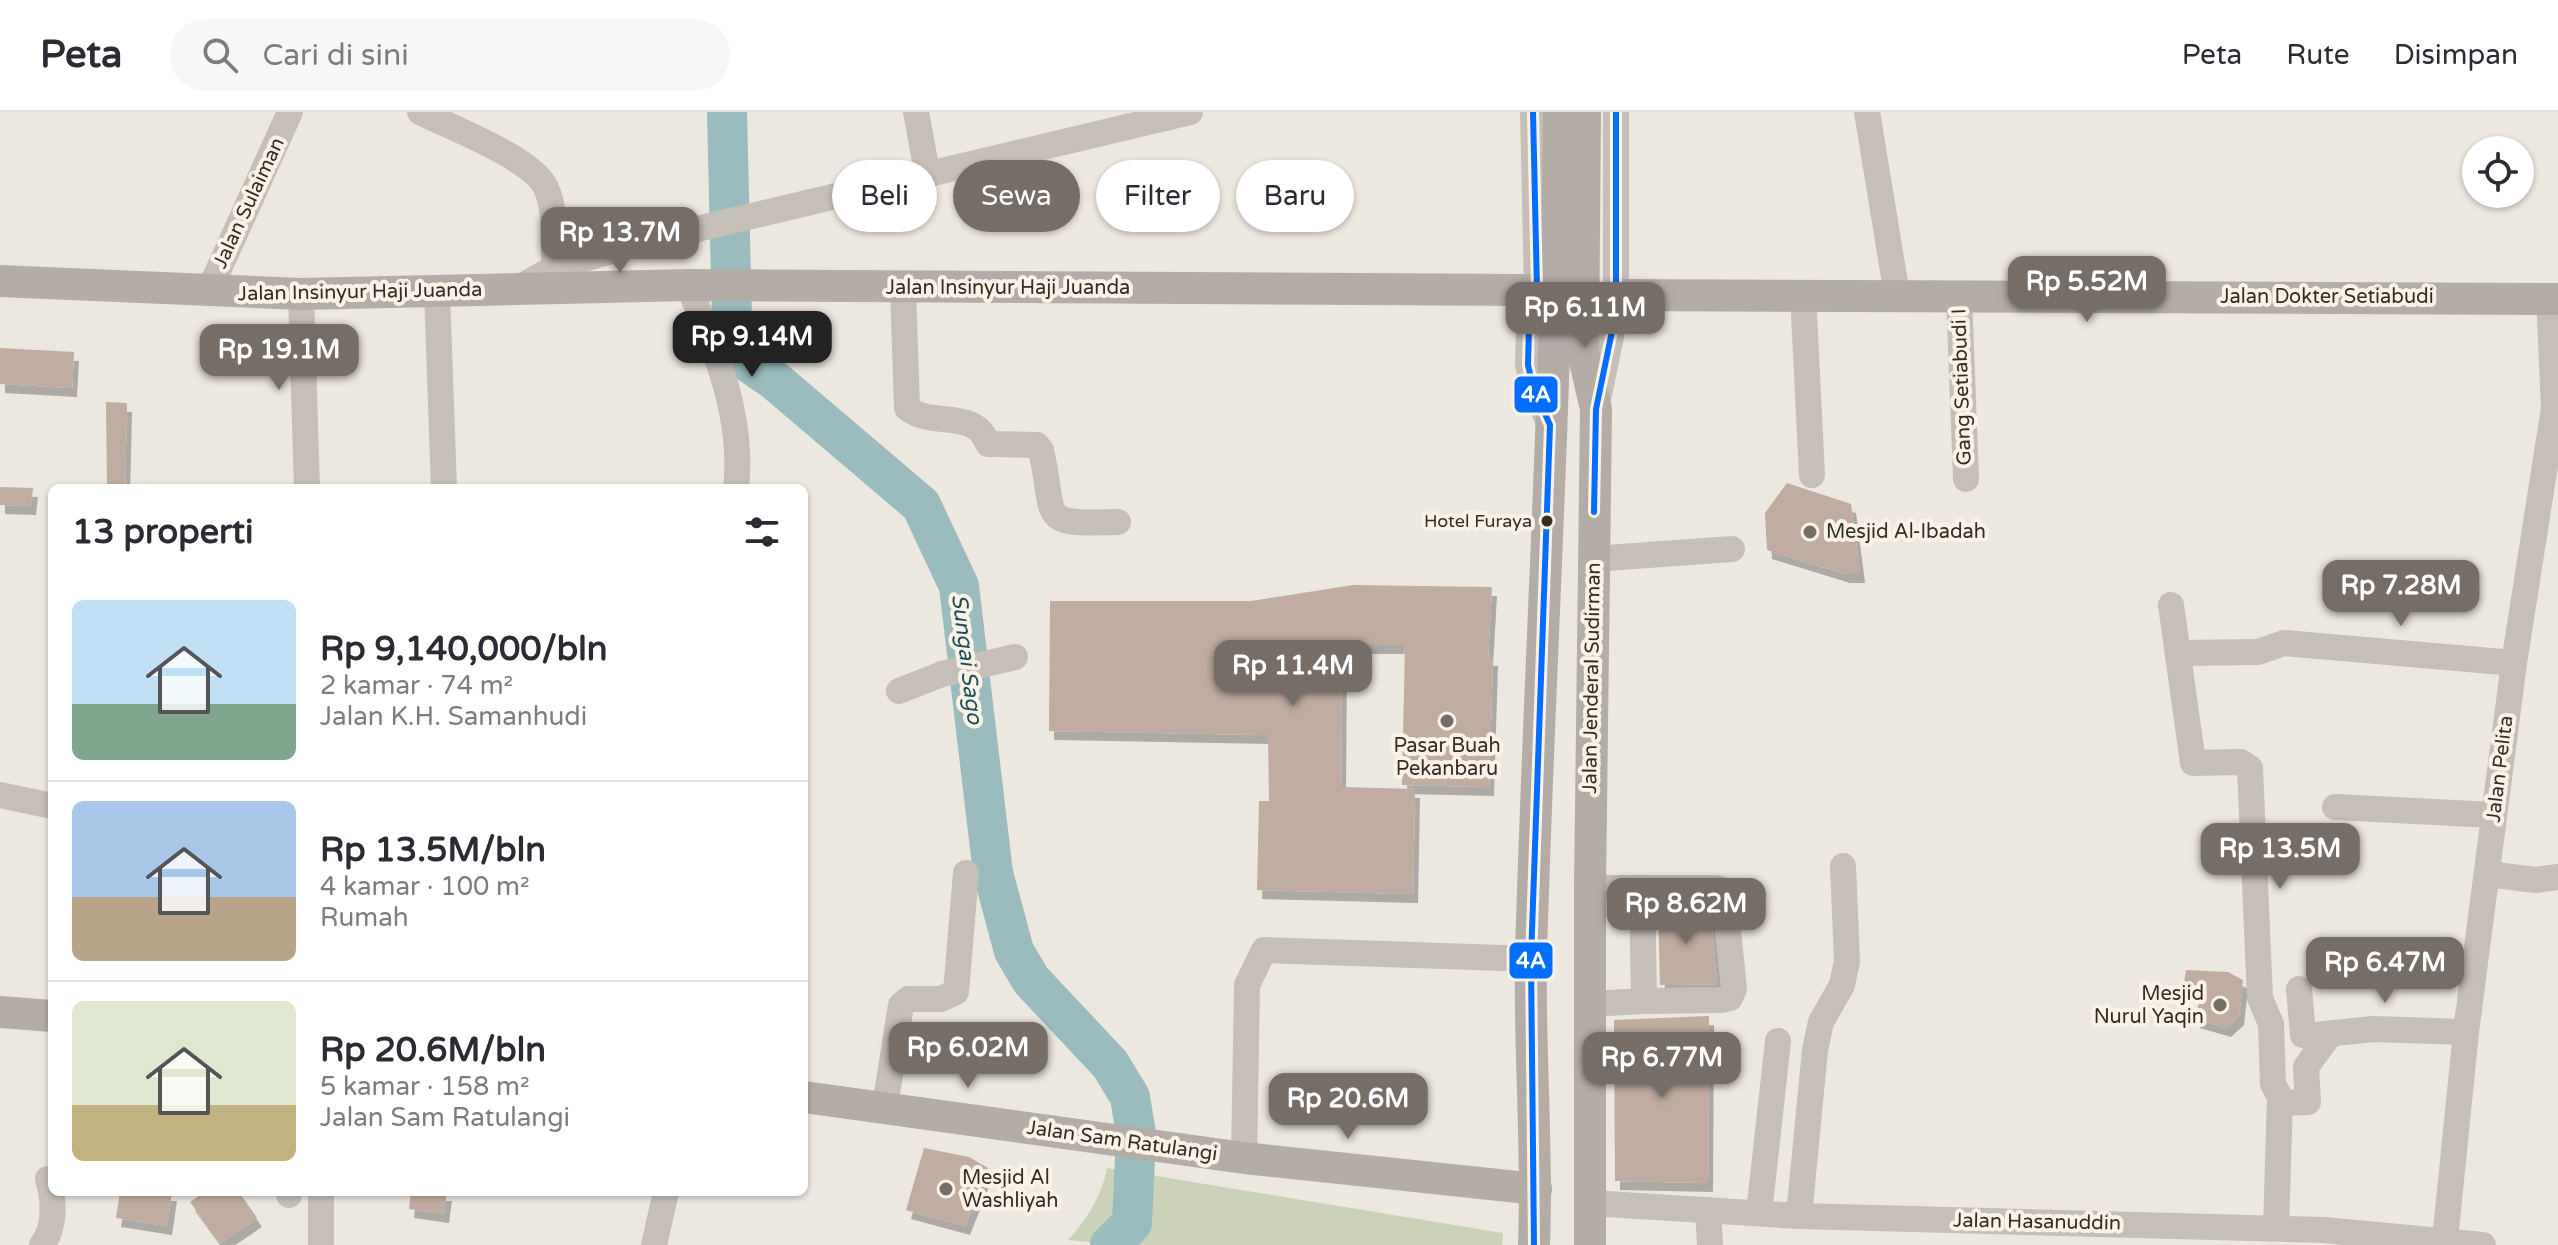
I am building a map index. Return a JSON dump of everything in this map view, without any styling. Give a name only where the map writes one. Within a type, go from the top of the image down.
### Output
[{"type":"main road","name":"Jalan Jenderal Sudirman","points":[[1559,112],[1570,344],[1596,409],[1590,888],[1590,1245]]},
{"type":"main road","name":"Jalan Jenderal Sudirman","points":[[1534,1245],[1536,1189],[1531,959],[1550,425],[1570,344],[1585,112]]},
{"type":"main road","name":"Jalan Insinyur Haji Juanda","points":[[0,281],[208,293],[301,294],[719,285],[1537,290]]},
{"type":"main road","name":"Jalan Dokter Setiabudi","points":[[1616,295],[2554,299]]},
{"type":"main road","points":[[0,1012],[48,1016]]},
{"type":"main road","name":"Jalan Sam Ratulangi","points":[[808,1097],[1244,1158],[1536,1189]]},
{"type":"street","name":"Jalan Sulaiman","points":[[208,293],[290,112]]},
{"type":"street","points":[[420,112],[508,156],[542,179],[552,205],[554,268]]},
{"type":"street","points":[[916,112],[925,160]]},
{"type":"street","points":[[937,170],[1065,144],[1190,112]]},
{"type":"street","points":[[1533,112],[1537,290],[1529,326],[1528,365],[1533,387],[1550,425]]},
{"type":"street","points":[[1596,409],[1614,327],[1616,112]]},
{"type":"street","points":[[1867,112],[1897,295]]},
{"type":"street","points":[[515,290],[554,268],[638,243],[742,221],[832,197]]},
{"type":"street","points":[[719,285],[725,376],[736,443],[736,484]]},
{"type":"street","points":[[903,288],[907,408],[929,417],[973,424],[984,432],[988,444],[1019,442],[1037,445],[1041,450],[1050,507],[1056,517],[1069,523],[1118,522]]},
{"type":"street","points":[[437,293],[444,484]]},
{"type":"street","points":[[301,294],[307,484]]},
{"type":"street","points":[[1803,294],[1812,475]]},
{"type":"street","name":"Gang Setiabudi I","points":[[1959,295],[1966,479]]},
{"type":"street","name":"Jalan Pelita","points":[[2445,1240],[2466,1032],[2494,815],[2554,408],[2554,299]]},
{"type":"street","points":[[1593,559],[1732,549]]},
{"type":"street","points":[[2171,605],[2193,763],[2241,762],[2250,768],[2260,998],[2271,1024],[2273,1084],[2279,1090],[2280,1103],[2276,1228]]},
{"type":"street","points":[[2180,653],[2258,652],[2284,643],[2514,663]]},
{"type":"street","points":[[899,691],[942,674],[1015,657]]},
{"type":"street","points":[[0,795],[48,805]]},
{"type":"street","points":[[2335,807],[2494,815]]},
{"type":"street","points":[[1799,1216],[1815,1050],[1821,1022],[1842,985],[1847,961],[1843,866]]},
{"type":"street","points":[[885,1106],[901,1005],[908,999],[949,998],[956,992],[966,873]]},
{"type":"street","points":[[2487,874],[2536,880],[2558,877]]},
{"type":"street","points":[[1590,888],[1716,888],[1724,891],[1734,989],[1730,998],[1722,1000],[1590,1004]]},
{"type":"street","points":[[1642,888],[1644,1001]]},
{"type":"street","points":[[1244,1158],[1247,985],[1264,950],[1531,959]]},
{"type":"street","points":[[2299,989],[2303,1035],[2373,1029],[2466,1032]]},
{"type":"street","points":[[2280,1103],[2308,1102],[2306,1067],[2330,1034]]},
{"type":"street","points":[[1759,1213],[1778,1041]]},
{"type":"street","points":[[42,1245],[46,1239],[53,1196]]},
{"type":"street","points":[[321,1196],[321,1245]]},
{"type":"street","points":[[654,1245],[665,1196]]},
{"type":"street","name":"Jalan Hasanuddin","points":[[1591,1203],[2038,1234],[2179,1235],[2276,1228],[2483,1245]]},
{"type":"street","points":[[1708,1210],[1710,1245]]},
{"type":"green space","points":[[1107,1168],[1503,1233],[1502,1245],[1123,1245],[1068,1240],[1092,1207],[1102,1188]]},
{"type":"building","points":[[0,348],[74,352],[72,388],[0,384]]},
{"type":"building","points":[[106,402],[127,403],[125,484],[107,484]]},
{"type":"building","name":"Mesjid Al-Ibadah","points":[[1787,483],[1851,504],[1860,574],[1845,574],[1767,550],[1765,513]]},
{"type":"building","points":[[0,487],[33,488],[31,506],[0,505]]},
{"type":"building","name":"Hotel Furaya","points":[[1353,585],[1492,587],[1488,657],[1493,657],[1489,787],[1402,785],[1405,645],[1342,645],[1341,787],[1415,789],[1413,894],[1257,890],[1259,801],[1269,801],[1268,735],[1049,731],[1050,601],[1251,601]]},
{"type":"building","points":[[1658,907],[1710,907],[1717,984],[1660,985]]},
{"type":"building","name":"Mesjid Nurul Yaqin","points":[[2186,970],[2228,972],[2243,980],[2239,1016],[2226,1028],[2195,1019],[2201,994],[2184,983]]},
{"type":"building","points":[[1709,1016],[1708,1183],[1615,1181],[1614,1020]]},
{"type":"building","name":"Mesjid Al Washliyah","points":[[924,1148],[969,1157],[988,1168],[965,1226],[906,1210]]},
{"type":"building","points":[[119,1196],[171,1196],[167,1226],[116,1218]]},
{"type":"building","points":[[198,1196],[242,1196],[257,1218],[220,1243],[190,1202]]},
{"type":"building","points":[[411,1196],[446,1196],[444,1214],[409,1209]]},
{"type":"waterway","name":"Sungai Sago","points":[[727,112],[732,320],[745,360],[774,380],[921,505],[959,586],[993,873],[1014,951],[1031,980],[1110,1064],[1130,1097],[1136,1134],[1132,1223],[1110,1245]]},
{"type":"transit line","name":"4A","points":[[1533,112],[1537,290],[1529,326],[1528,365],[1533,387],[1550,425],[1531,959],[1534,1245]]},
{"type":"transit line","name":"4A","points":[[1594,512],[1596,409],[1616,312],[1616,112]]},
{"type":"place","name":"Hotel Furaya","points":[[1547,521]]},
{"type":"place","name":"Mesjid Al-Ibadah","points":[[1810,532]]},
{"type":"place","name":"Pasar Buah Pekanbaru","points":[[1447,721]]},
{"type":"place","name":"Mesjid Nurul Yaqin","points":[[2220,1005]]},
{"type":"place","name":"Mesjid Al Washliyah","points":[[946,1189]]}]
